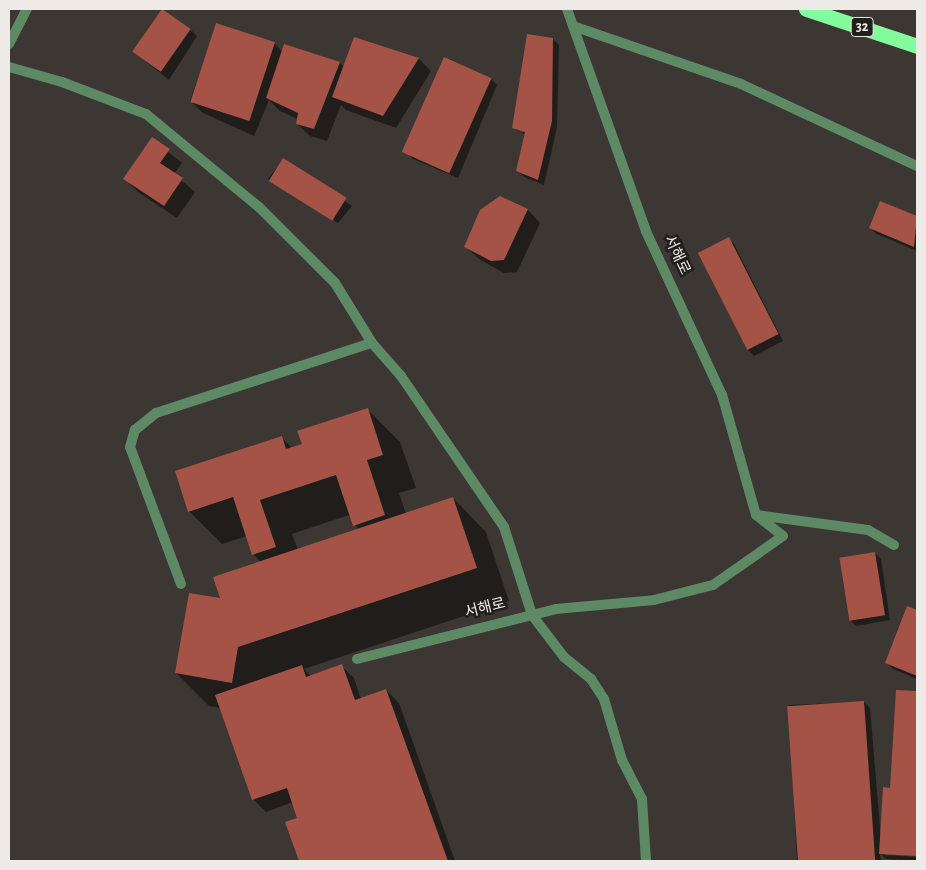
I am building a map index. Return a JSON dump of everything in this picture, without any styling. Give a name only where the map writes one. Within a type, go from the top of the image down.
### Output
[{"type":"highway","name":"32","points":[[806,9],[917,46]]},
{"type":"street","points":[[9,44],[27,9]]},
{"type":"street","name":"서해로","points":[[357,659],[556,609],[654,600],[713,585],[783,536],[756,515],[722,395],[646,231],[567,9]]},
{"type":"street","points":[[573,26],[741,84],[917,166]]},
{"type":"street","points":[[9,67],[62,82],[146,114],[259,207],[335,283],[372,343],[400,376],[504,527],[532,615],[564,656],[592,679],[604,699],[622,760],[642,799],[646,861]]},
{"type":"street","points":[[181,584],[130,447],[135,430],[156,413],[372,343]]},
{"type":"street","points":[[756,515],[868,530],[894,545]]},
{"type":"building","points":[[162,9],[191,29],[161,72],[132,52]]},
{"type":"building","points":[[216,23],[275,42],[249,121],[190,102]]},
{"type":"building","points":[[527,34],[553,38],[552,121],[538,180],[516,171],[525,132],[512,128]]},
{"type":"building","points":[[354,37],[419,58],[383,116],[332,97]]},
{"type":"building","points":[[284,44],[340,62],[314,129],[296,124],[298,113],[266,98]]},
{"type":"building","points":[[444,57],[492,78],[449,173],[402,152]]},
{"type":"building","points":[[152,137],[170,149],[160,163],[183,178],[164,206],[123,179]]},
{"type":"building","points":[[283,158],[347,198],[332,221],[269,181]]},
{"type":"building","points":[[500,196],[528,209],[504,260],[491,261],[464,247],[480,210]]},
{"type":"building","points":[[880,201],[917,216],[914,247],[869,228]]},
{"type":"building","points":[[729,237],[778,334],[747,350],[698,253]]},
{"type":"building","points":[[368,408],[383,455],[367,460],[385,515],[353,526],[336,475],[260,500],[276,547],[252,555],[233,497],[188,512],[175,471],[282,436],[286,449],[302,444],[297,431]]},
{"type":"building","points":[[453,497],[477,568],[238,647],[232,683],[175,673],[189,593],[220,598],[213,577]]},
{"type":"building","points":[[875,552],[885,615],[849,621],[839,558]]},
{"type":"building","points":[[907,606],[917,610],[917,676],[885,663]]},
{"type":"building","points":[[342,664],[355,700],[386,689],[448,861],[299,861],[285,822],[297,818],[287,788],[252,800],[215,695],[302,665],[306,677]]},
{"type":"building","points":[[896,690],[917,691],[917,856],[879,854],[883,787],[890,788]]},
{"type":"building","points":[[864,701],[875,861],[798,861],[787,706]]}]
